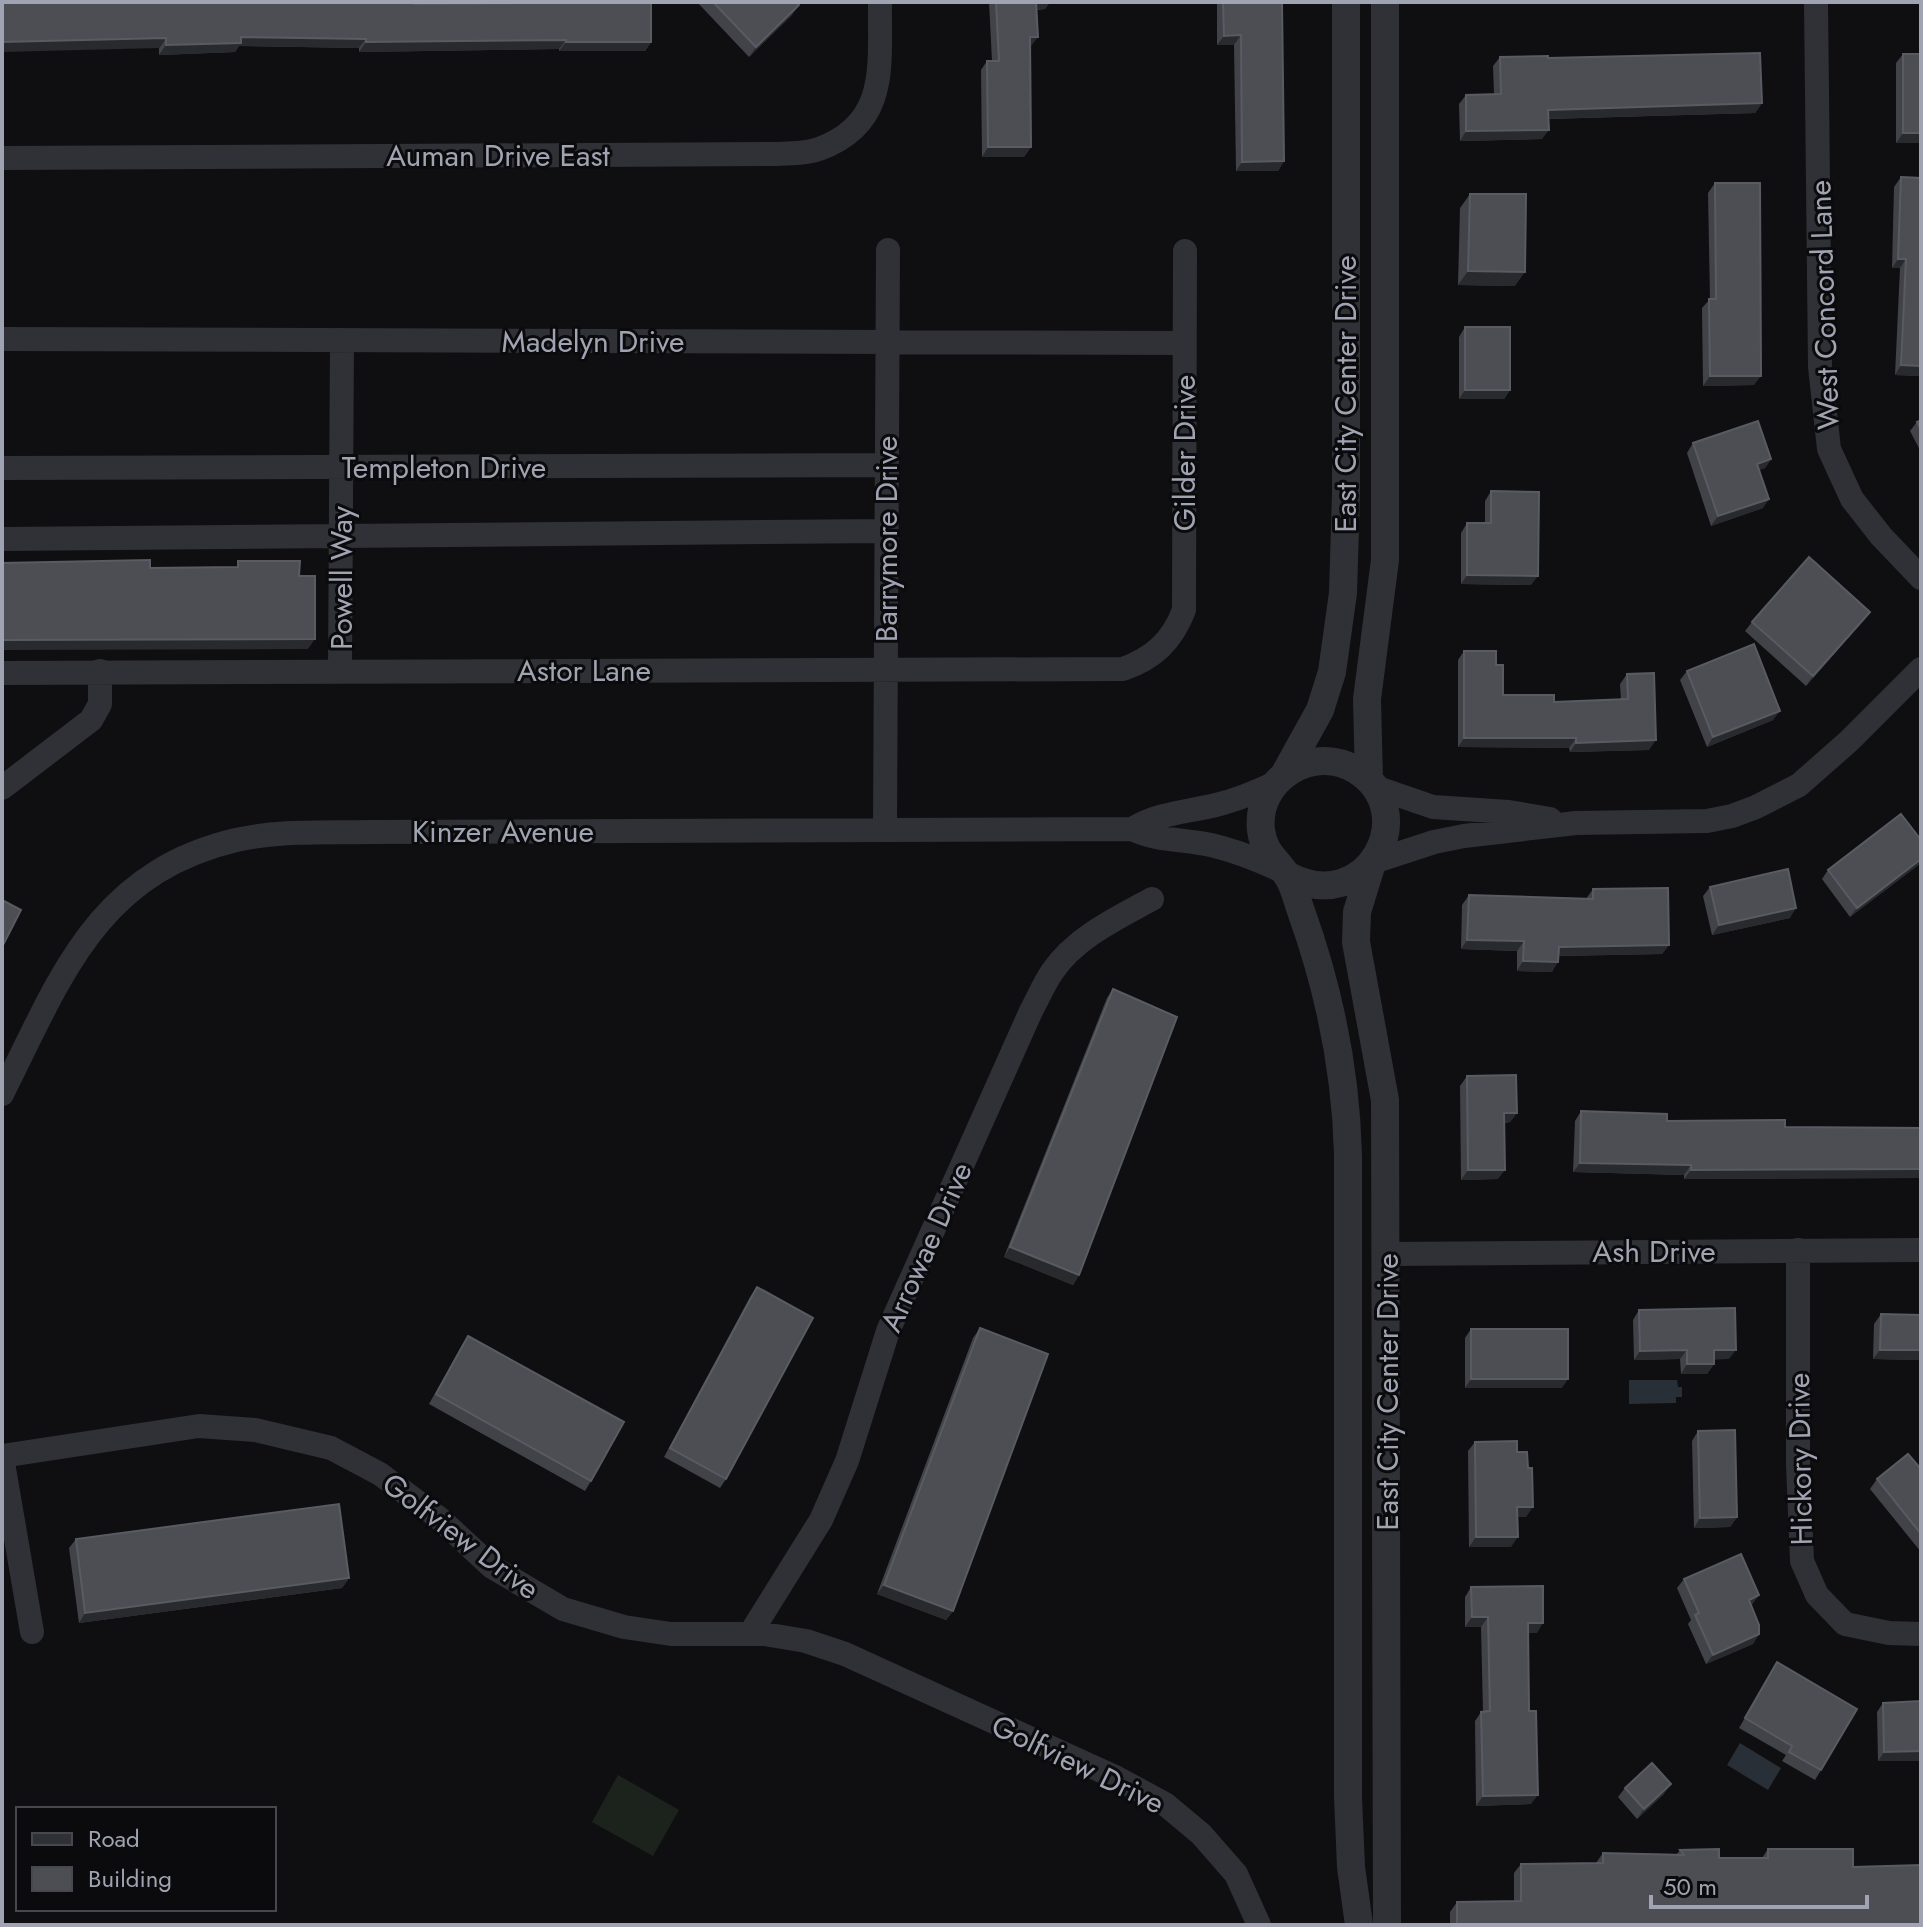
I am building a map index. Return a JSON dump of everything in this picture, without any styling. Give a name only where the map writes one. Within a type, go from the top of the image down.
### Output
[{"type":"street","name":"Auman Drive East","points":[[2,158],[776,154],[817,150],[840,138],[863,119],[878,90],[880,2]]},
{"type":"street","name":"East City Center Drive","points":[[1280,779],[1310,730],[1332,672],[1343,593],[1346,2]]},
{"type":"street","name":"East City Center Drive","points":[[1372,784],[1367,699],[1385,560],[1385,2]]},
{"type":"street","name":"West Concord Lane","points":[[1816,2],[1820,367],[1829,449],[1852,499],[1881,536],[1921,578]]},
{"type":"street","name":"Barrymore Drive","points":[[885,829],[888,250]]},
{"type":"street","name":"Gilder Drive","points":[[1161,649],[1176,630],[1184,610],[1185,251]]},
{"type":"street","name":"Madelyn Drive","points":[[2,339],[1184,343]]},
{"type":"street","name":"Powell Way","points":[[340,671],[342,340]]},
{"type":"street","name":"Templeton Drive","points":[[2,468],[887,465]]},
{"type":"street","points":[[2,539],[886,531]]},
{"type":"street","name":"Astor Lane","points":[[2,673],[1123,669],[1144,662],[1161,649]]},
{"type":"street","points":[[1372,862],[1450,838],[1576,823],[1707,821],[1756,807],[1799,785],[1849,741],[1921,669]]},
{"type":"street","points":[[2,788],[91,720],[100,704],[100,671]]},
{"type":"street","points":[[1327,760],[1357,770],[1372,784],[1384,805],[1386,826],[1382,846],[1361,874],[1332,886],[1301,882],[1285,873],[1271,859],[1261,828],[1267,796],[1280,779],[1297,766],[1327,760]]},
{"type":"street","name":"Kinzer Avenue","points":[[1132,829],[1159,815],[1213,806],[1243,797],[1280,779]]},
{"type":"street","points":[[1372,784],[1433,807],[1509,812],[1576,823]]},
{"type":"street","name":"Kinzer Avenue","points":[[2,1094],[72,958],[107,913],[150,875],[179,859],[235,840],[283,834],[370,832],[1132,829],[1143,834],[1212,845],[1248,856],[1285,873]]},
{"type":"street","name":"East City Center Drive","points":[[1372,862],[1357,912],[1355,931],[1385,1100],[1387,1925]]},
{"type":"street","name":"East City Center Drive","points":[[1285,873],[1310,937],[1323,982],[1340,1058],[1345,1098],[1348,1155],[1348,1797],[1351,1867],[1359,1925]]},
{"type":"street","name":"Arrowae Drive","points":[[750,1634],[821,1520],[847,1461],[888,1331],[1024,1025],[1052,971],[1080,942],[1107,923],[1152,899]]},
{"type":"street","name":"Hickory Drive","points":[[1798,1250],[1798,1465],[1802,1561],[1817,1595],[1845,1624],[1889,1633],[1921,1634]]},
{"type":"street","name":"Ash Drive","points":[[1387,1254],[1921,1250]]},
{"type":"street","name":"Golfview Drive","points":[[2,1457],[199,1426],[255,1430],[331,1448],[380,1474],[439,1518],[492,1567],[563,1609],[624,1627],[671,1634],[764,1634],[806,1641],[845,1654],[1117,1778],[1165,1804],[1201,1834],[1236,1874],[1259,1925]]},
{"type":"street","points":[[2,1457],[32,1632]]},
{"type":"shaded area","points":[[1629,1380],[1677,1380],[1678,1387],[1682,1387],[1682,1397],[1676,1397],[1676,1403],[1629,1404]]},
{"type":"shaded area","points":[[1740,1743],[1781,1768],[1768,1790],[1727,1765]]},
{"type":"shaded area","points":[[618,1775],[679,1810],[653,1856],[592,1822]]},
{"type":"building","points":[[2,2],[651,2],[651,42],[366,42],[366,39],[241,37],[241,43],[166,45],[166,38],[2,42]]},
{"type":"building","points":[[713,2],[796,2],[799,5],[756,47]]},
{"type":"building","points":[[996,2],[1036,2],[1038,37],[1030,37],[1031,147],[988,147],[987,61],[999,61]]},
{"type":"building","points":[[1223,2],[1282,2],[1284,161],[1242,162],[1241,35],[1224,36]]},
{"type":"building","points":[[1760,53],[1762,103],[1548,110],[1549,130],[1466,131],[1466,95],[1501,94],[1500,57]]},
{"type":"building","points":[[1903,54],[1921,54],[1921,133],[1903,133]]},
{"type":"building","points":[[1901,177],[1921,178],[1921,366],[1901,365],[1906,259],[1898,259]]},
{"type":"building","points":[[1715,183],[1760,183],[1761,376],[1710,376],[1709,299],[1716,299]]},
{"type":"building","points":[[1470,194],[1526,194],[1525,272],[1468,271]]},
{"type":"building","points":[[1465,327],[1510,327],[1510,390],[1465,390]]},
{"type":"building","points":[[1758,421],[1771,459],[1757,464],[1769,499],[1718,516],[1693,443]]},
{"type":"building","points":[[1491,491],[1539,492],[1538,576],[1467,575],[1467,523],[1491,523]]},
{"type":"building","points":[[1809,557],[1870,612],[1813,676],[1752,622]]},
{"type":"building","points":[[150,560],[150,568],[238,567],[238,561],[300,561],[299,576],[315,576],[315,639],[2,640],[2,563]]},
{"type":"building","points":[[1754,644],[1780,711],[1713,737],[1687,671]]},
{"type":"building","points":[[1464,651],[1496,651],[1496,665],[1503,665],[1503,695],[1554,695],[1554,702],[1628,699],[1627,674],[1654,673],[1656,740],[1576,743],[1576,738],[1464,738]]},
{"type":"building","points":[[1901,814],[1921,840],[1921,859],[1857,908],[1828,870]]},
{"type":"building","points":[[1788,869],[1796,908],[1719,925],[1710,887]]},
{"type":"building","points":[[1668,888],[1669,945],[1559,947],[1558,962],[1523,961],[1524,941],[1467,940],[1469,895],[1593,899],[1593,889]]},
{"type":"building","points":[[2,900],[21,910],[2,947]]},
{"type":"building","points":[[1113,989],[1177,1017],[1079,1275],[1010,1247]]},
{"type":"building","points":[[1516,1075],[1517,1113],[1504,1113],[1505,1170],[1468,1170],[1467,1076]]},
{"type":"building","points":[[1581,1111],[1667,1114],[1667,1121],[1785,1120],[1785,1127],[1921,1128],[1921,1169],[1691,1170],[1691,1165],[1580,1163]]},
{"type":"building","points":[[757,1287],[813,1318],[726,1479],[670,1448]]},
{"type":"building","points":[[1735,1308],[1736,1350],[1714,1350],[1714,1364],[1687,1364],[1687,1350],[1640,1351],[1639,1310]]},
{"type":"building","points":[[1881,1314],[1921,1315],[1921,1350],[1880,1350]]},
{"type":"building","points":[[980,1328],[1048,1354],[953,1611],[884,1585]]},
{"type":"building","points":[[1471,1329],[1568,1329],[1568,1379],[1471,1379]]},
{"type":"building","points":[[468,1336],[624,1422],[591,1481],[436,1394]]},
{"type":"building","points":[[1735,1430],[1737,1517],[1700,1518],[1698,1431]]},
{"type":"building","points":[[1517,1441],[1517,1452],[1527,1452],[1528,1468],[1532,1468],[1533,1507],[1517,1507],[1518,1537],[1476,1537],[1475,1442]]},
{"type":"building","points":[[1908,1454],[1921,1469],[1921,1534],[1877,1479]]},
{"type":"building","points":[[339,1504],[349,1578],[85,1613],[76,1539]]},
{"type":"building","points":[[1741,1554],[1759,1595],[1749,1600],[1759,1625],[1759,1634],[1713,1655],[1695,1615],[1699,1613],[1684,1579]]},
{"type":"building","points":[[1543,1586],[1543,1623],[1528,1623],[1529,1711],[1536,1711],[1538,1795],[1483,1796],[1481,1712],[1490,1711],[1488,1617],[1472,1617],[1471,1587]]},
{"type":"building","points":[[1777,1662],[1857,1709],[1821,1770],[1789,1752],[1792,1746],[1745,1718]]},
{"type":"building","points":[[1921,1701],[1921,1751],[1884,1752],[1883,1703]]},
{"type":"building","points":[[1652,1763],[1671,1784],[1644,1809],[1625,1788]]},
{"type":"building","points":[[1719,1849],[1719,1858],[1768,1858],[1768,1849],[1853,1849],[1853,1867],[1921,1865],[1921,1925],[1457,1925],[1457,1902],[1521,1901],[1521,1864],[1603,1863],[1603,1853],[1684,1855],[1680,1850]]}]
